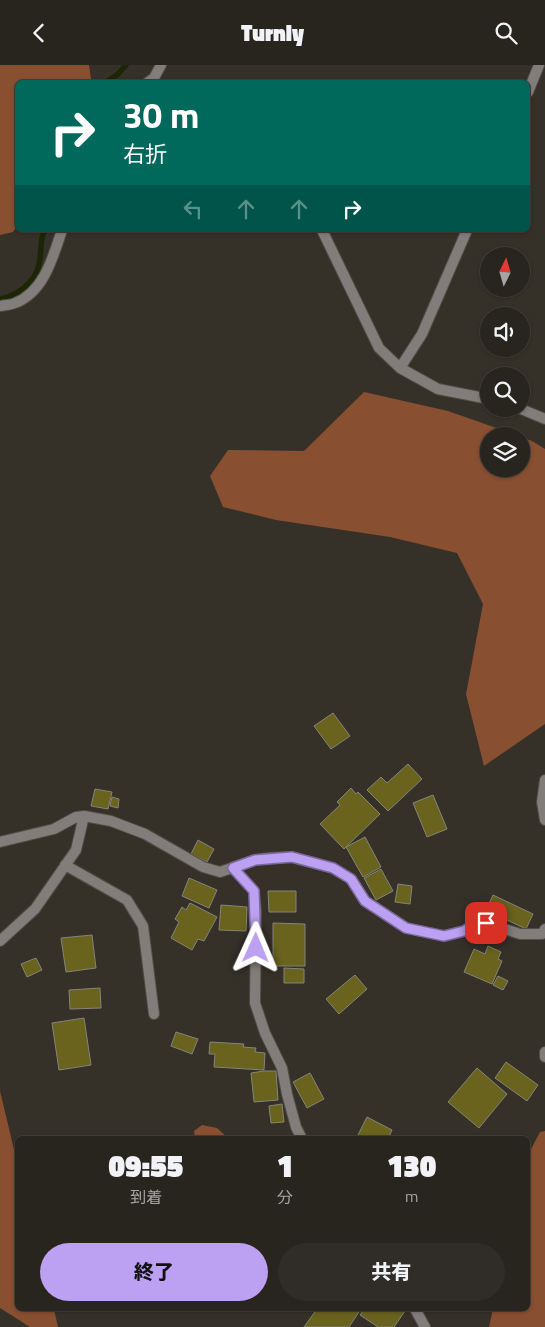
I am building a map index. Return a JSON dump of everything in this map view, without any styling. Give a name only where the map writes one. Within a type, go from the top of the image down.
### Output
[{"type":"street","points":[[152,80],[161,65]]},
{"type":"street","points":[[530,86],[539,65]]},
{"type":"street","points":[[0,306],[15,304],[34,292],[47,271],[61,232]]},
{"type":"street","points":[[323,232],[379,348],[400,368],[438,389],[480,397]]},
{"type":"street","points":[[400,368],[422,335],[466,232]]},
{"type":"street","points":[[530,413],[545,419]]},
{"type":"street","points":[[545,779],[542,802],[545,820]]},
{"type":"street","points":[[0,842],[54,829],[76,817],[84,816],[111,821],[145,834],[203,867],[220,872],[255,860],[292,857],[333,868],[351,879],[365,901],[406,928],[444,936],[464,931],[475,924],[486,923],[520,934],[542,934],[545,929]]},
{"type":"street","points":[[0,941],[35,909],[76,850],[84,816]]},
{"type":"street","points":[[65,865],[127,900],[143,926],[154,1014]]},
{"type":"street","points":[[233,868],[254,891],[256,912],[255,1003],[265,1033],[282,1068],[287,1094],[296,1127],[300,1136]]},
{"type":"street","points":[[544,1057],[545,1052]]},
{"type":"street","points":[[416,1311],[425,1327]]},
{"type":"shaded area","points":[[0,65],[89,65],[90,80],[15,80],[15,229],[13,232],[0,235]]},
{"type":"shaded area","points":[[364,392],[448,411],[493,427],[480,427],[480,477],[530,477],[530,440],[545,449],[545,724],[484,766],[466,694],[483,604],[457,553],[390,537],[276,520],[223,507],[210,476],[228,450],[304,451]]},
{"type":"shaded area","points":[[0,1091],[15,1154],[15,1311],[54,1311],[58,1327],[30,1327],[0,1308]]},
{"type":"shaded area","points":[[202,1125],[217,1128],[226,1136],[195,1136],[194,1131]]},
{"type":"shaded area","points":[[545,1131],[545,1327],[489,1327],[493,1311],[530,1311],[530,1151],[540,1132]]},
{"type":"building","points":[[333,713],[350,736],[331,749],[314,726]]},
{"type":"building","points":[[408,764],[422,779],[388,811],[367,790],[381,777],[387,783]]},
{"type":"building","points":[[351,788],[356,794],[358,792],[380,814],[344,849],[320,824],[340,805],[337,802]]},
{"type":"building","points":[[95,789],[112,792],[108,809],[91,806]]},
{"type":"building","points":[[433,795],[447,829],[427,837],[413,803]]},
{"type":"building","points":[[112,797],[119,799],[118,808],[110,806]]},
{"type":"building","points":[[365,837],[381,867],[363,877],[346,847]]},
{"type":"building","points":[[198,840],[214,849],[207,862],[191,854]]},
{"type":"building","points":[[381,869],[393,891],[376,900],[364,878]]},
{"type":"building","points":[[189,878],[217,890],[209,908],[182,896]]},
{"type":"building","points":[[398,884],[412,886],[410,904],[395,902]]},
{"type":"building","points":[[268,891],[296,891],[296,912],[269,912]]},
{"type":"building","points":[[493,895],[533,914],[526,929],[486,910]]},
{"type":"building","points":[[190,903],[217,917],[204,941],[198,939],[192,950],[171,938],[179,922],[175,919],[182,907],[186,910]]},
{"type":"building","points":[[221,905],[247,907],[246,931],[219,930]]},
{"type":"building","points":[[273,923],[305,924],[305,966],[273,966]]},
{"type":"building","points":[[92,935],[96,968],[66,972],[61,938]]},
{"type":"building","points":[[488,946],[501,952],[498,959],[502,961],[492,984],[464,972],[474,949],[485,954]]},
{"type":"building","points":[[36,958],[42,970],[27,977],[21,964]]},
{"type":"building","points":[[284,968],[304,969],[304,983],[284,983]]},
{"type":"building","points":[[355,975],[367,989],[339,1014],[326,999]]},
{"type":"building","points":[[498,976],[508,981],[503,990],[493,985]]},
{"type":"building","points":[[100,988],[101,1008],[70,1009],[69,990]]},
{"type":"building","points":[[84,1018],[91,1065],[59,1070],[52,1023]]},
{"type":"building","points":[[176,1032],[198,1039],[192,1054],[171,1046]]},
{"type":"building","points":[[210,1042],[244,1044],[243,1047],[256,1048],[255,1052],[265,1053],[264,1070],[214,1067],[215,1054],[209,1054]]},
{"type":"building","points":[[506,1062],[538,1085],[527,1101],[495,1078]]},
{"type":"building","points":[[477,1068],[507,1094],[479,1128],[448,1102]]},
{"type":"building","points":[[276,1071],[278,1100],[254,1102],[251,1073]]},
{"type":"building","points":[[310,1073],[324,1099],[307,1108],[293,1082]]},
{"type":"building","points":[[282,1104],[284,1122],[271,1123],[269,1106]]},
{"type":"building","points":[[367,1117],[392,1130],[389,1136],[358,1136]]},
{"type":"building","points":[[316,1311],[360,1311],[349,1327],[304,1327]]},
{"type":"building","points":[[363,1311],[405,1311],[394,1327],[378,1327],[360,1315]]},
{"type":"waterway","points":[[109,80],[126,65]]},
{"type":"waterway","points":[[0,299],[13,295],[25,287],[34,277],[39,264],[44,232]]},
{"type":"route","points":[[256,948],[254,891],[233,868],[269,857],[292,857],[333,868],[351,879],[365,901],[406,928],[444,936],[464,931],[475,924],[486,923]]}]
